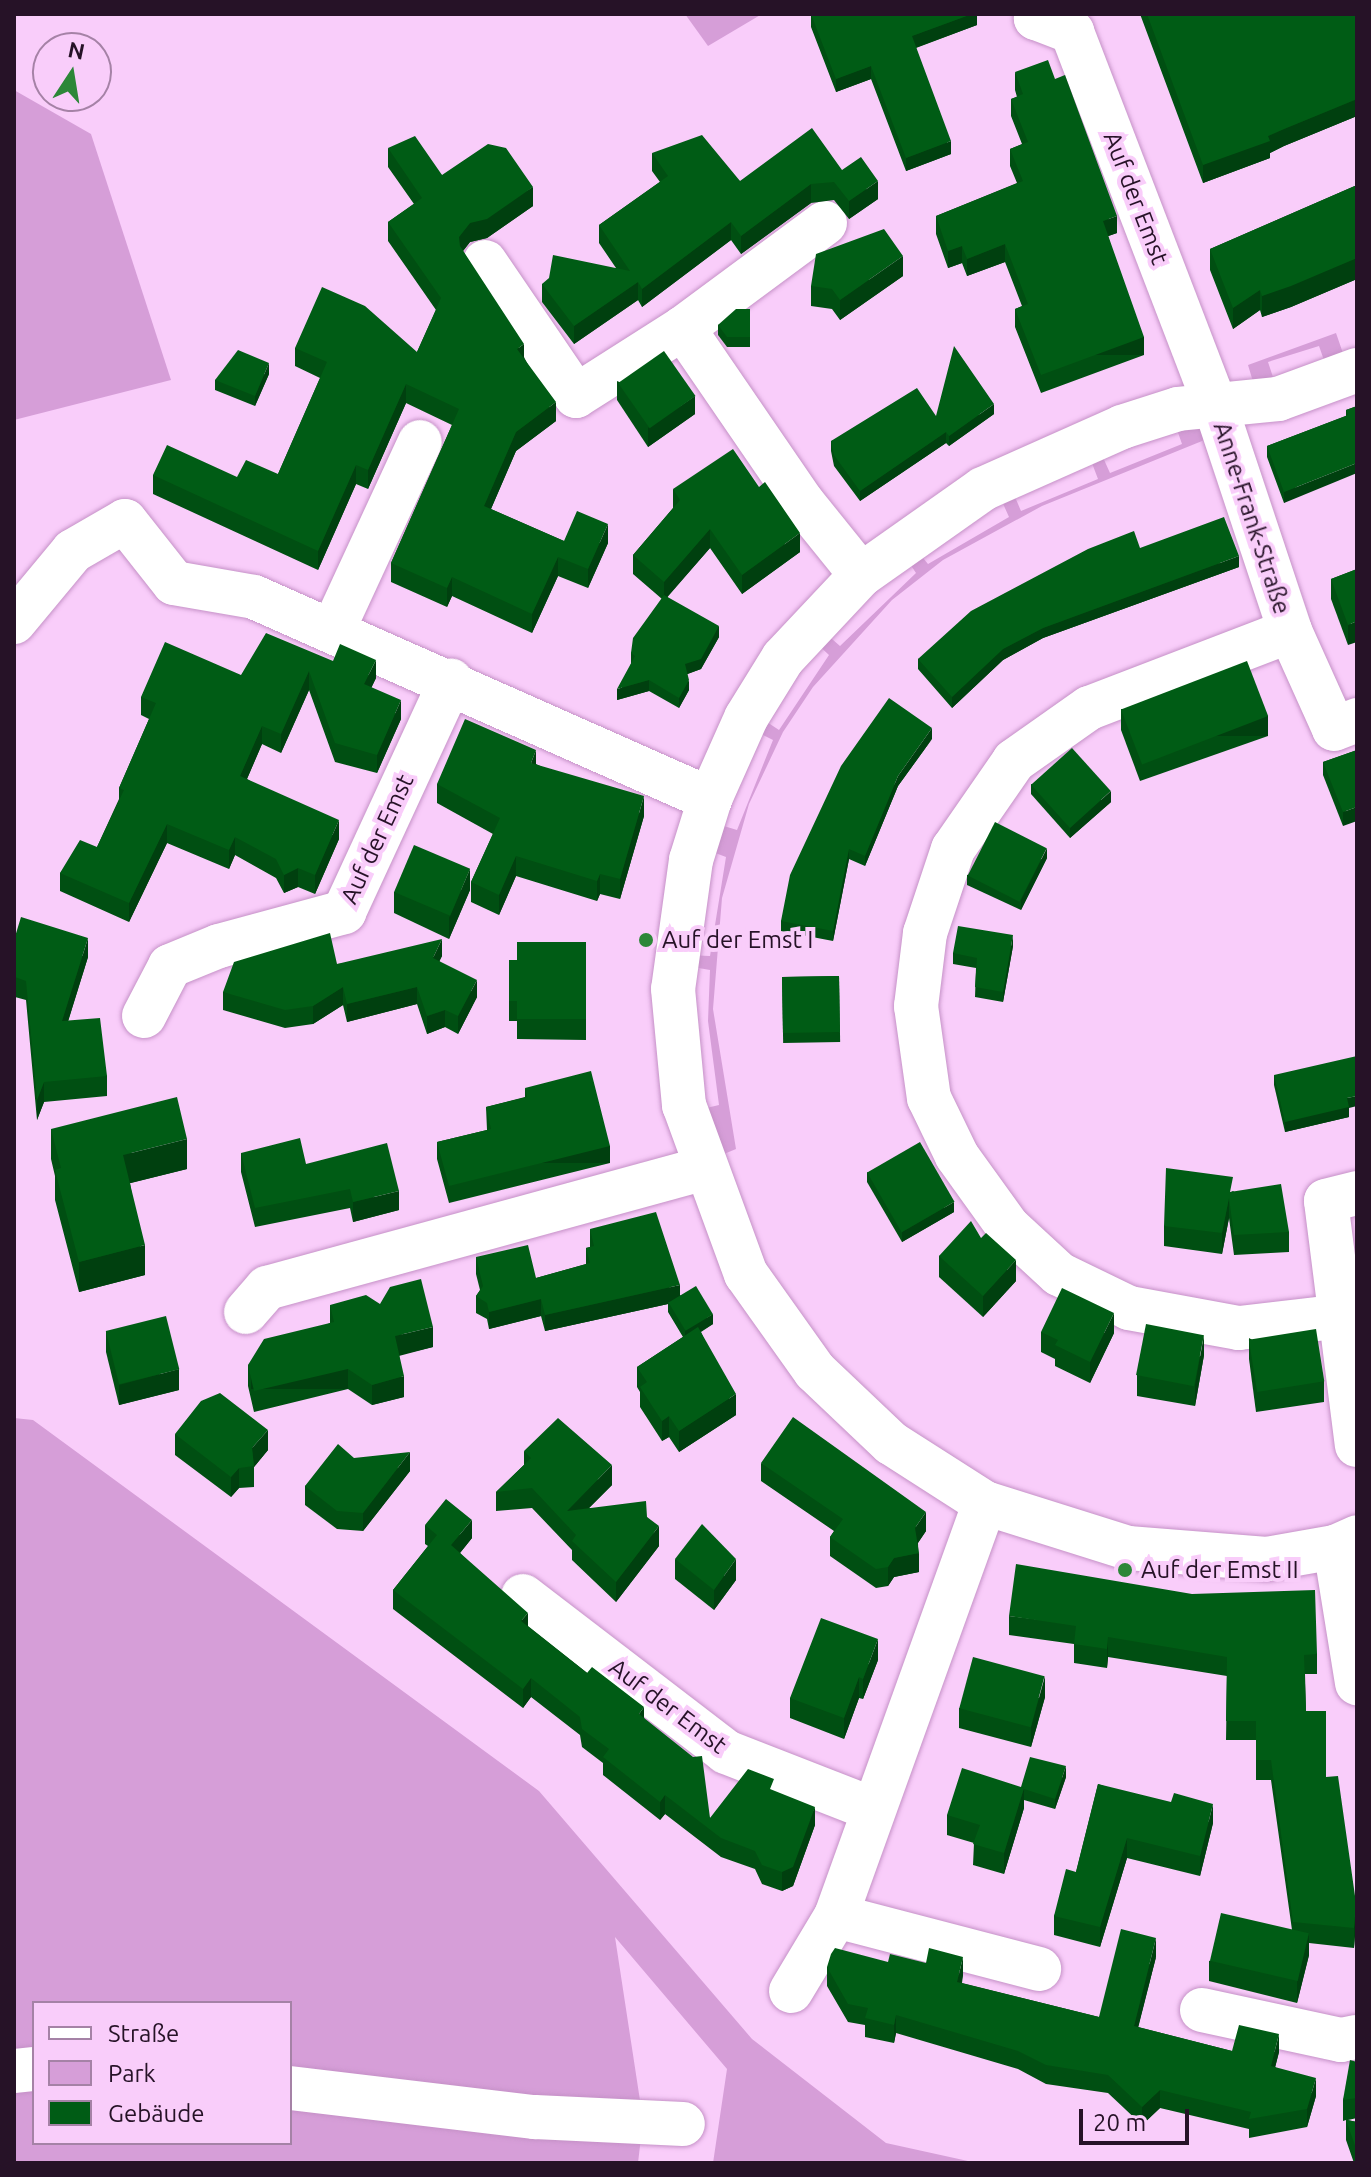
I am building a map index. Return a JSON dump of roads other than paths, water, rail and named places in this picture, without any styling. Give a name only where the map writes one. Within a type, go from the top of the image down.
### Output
[{"type":"street","name":"Auf der Emst","points":[[1040,14],[1036,18],[1072,32],[1215,405]]},
{"type":"street","points":[[485,262],[576,396],[683,328],[825,223]]},
{"type":"street","points":[[683,328],[803,503],[861,575]]},
{"type":"street","points":[[1357,370],[1278,399],[1178,409],[1122,427],[983,489],[861,575],[783,658],[746,718],[710,799],[682,898],[673,989],[684,1105],[705,1168],[746,1274],[815,1371],[891,1443],[985,1503],[1128,1548],[1267,1559],[1346,1542],[1357,1683]]},
{"type":"street","name":"Anne-Frank-Straße","points":[[1215,405],[1290,631],[1334,729],[1357,720]]},
{"type":"street","points":[[333,630],[420,442]]},
{"type":"street","points":[[14,622],[73,551],[125,521],[174,583],[254,597],[451,680],[710,799]]},
{"type":"street","name":"Anne-Frank-Straße","points":[[1290,631],[1089,708],[1014,761],[953,849],[925,933],[916,1006],[929,1098],[957,1156],[1008,1227],[1059,1274],[1129,1308],[1239,1328],[1342,1316]]},
{"type":"street","name":"Auf der Emst","points":[[144,1016],[170,966],[219,946],[344,912],[451,680]]},
{"type":"street","points":[[246,1312],[267,1288],[705,1168]]},
{"type":"street","points":[[1357,1193],[1326,1201],[1357,1445]]},
{"type":"street","points":[[791,1991],[836,1916],[872,1809],[985,1503]]},
{"type":"street","name":"Auf der Emst","points":[[523,1596],[726,1752],[872,1809]]},
{"type":"street","points":[[836,1916],[1039,1969]]},
{"type":"street","points":[[1202,2010],[1341,2040],[1357,2037]]},
{"type":"street","points":[[292,2088],[535,2117],[683,2124]]},
{"type":"place","name":"Auf der Emst I","points":[[646,940]]},
{"type":"place","name":"Auf der Emst II","points":[[1125,1570]]}]
